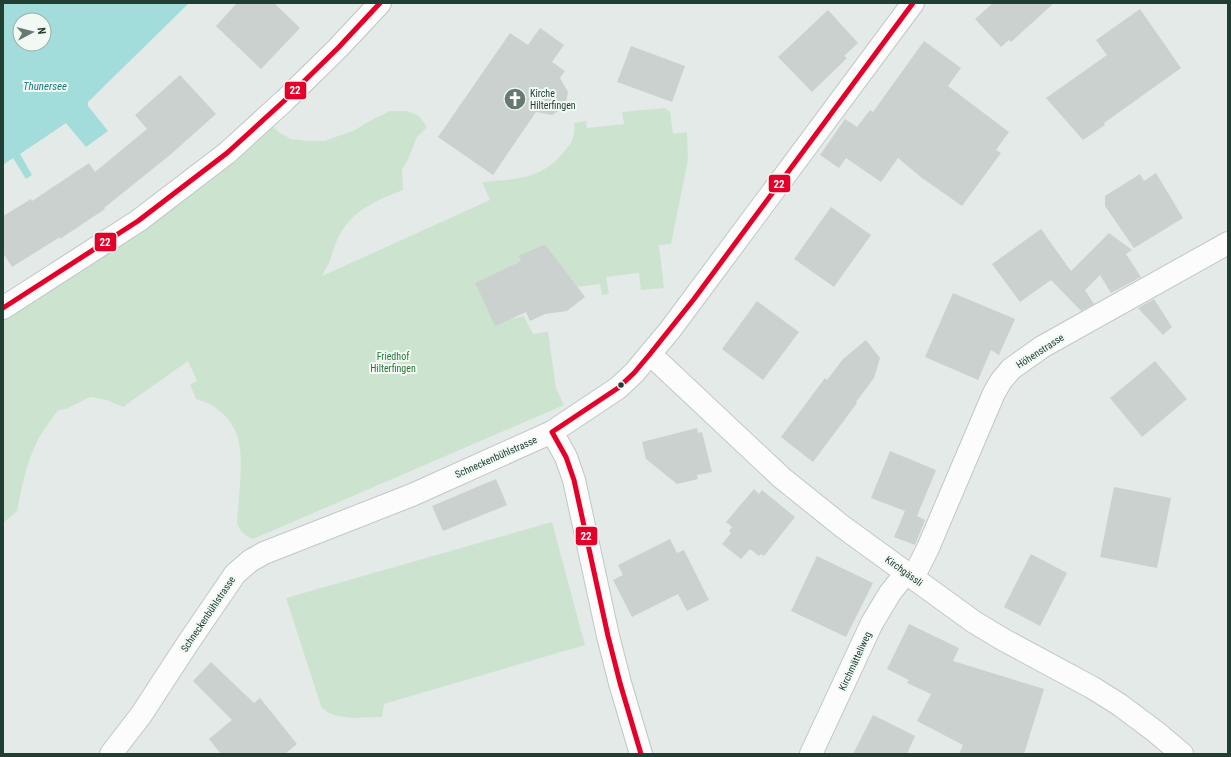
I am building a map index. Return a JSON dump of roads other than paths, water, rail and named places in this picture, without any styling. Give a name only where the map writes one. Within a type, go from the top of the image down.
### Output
[{"type":"street","points":[[3,308],[138,221],[227,153],[284,101],[338,48],[380,3]]},
{"type":"street","name":"Schneckenbühlstrasse","points":[[111,754],[141,715],[235,574],[250,561],[266,552],[412,494],[552,432],[618,388],[634,373],[694,299],[913,3]]},
{"type":"street","name":"Höhenstrasse","points":[[910,575],[928,548],[994,393],[1011,369],[1042,347],[1228,244]]},
{"type":"street","name":"Kirchgässli","points":[[650,354],[782,478],[843,526],[980,626],[1093,688],[1156,732],[1182,754]]},
{"type":"street","points":[[552,432],[566,457],[574,480],[608,636],[641,754]]},
{"type":"street","name":"Kirchmätteliweg","points":[[811,754],[872,624],[890,593],[910,575]]},
{"type":"water","name":"Thunersee","points":[[3,3],[189,3],[88,102],[88,106],[108,131],[86,147],[66,123],[20,154],[32,175],[26,179],[13,158],[3,165]]},
{"type":"place","name":"Kirche Hilterfingen","points":[[515,99]]},
{"type":"park label","name":"Friedhof Hilterfingen","points":[[393,362]]}]
